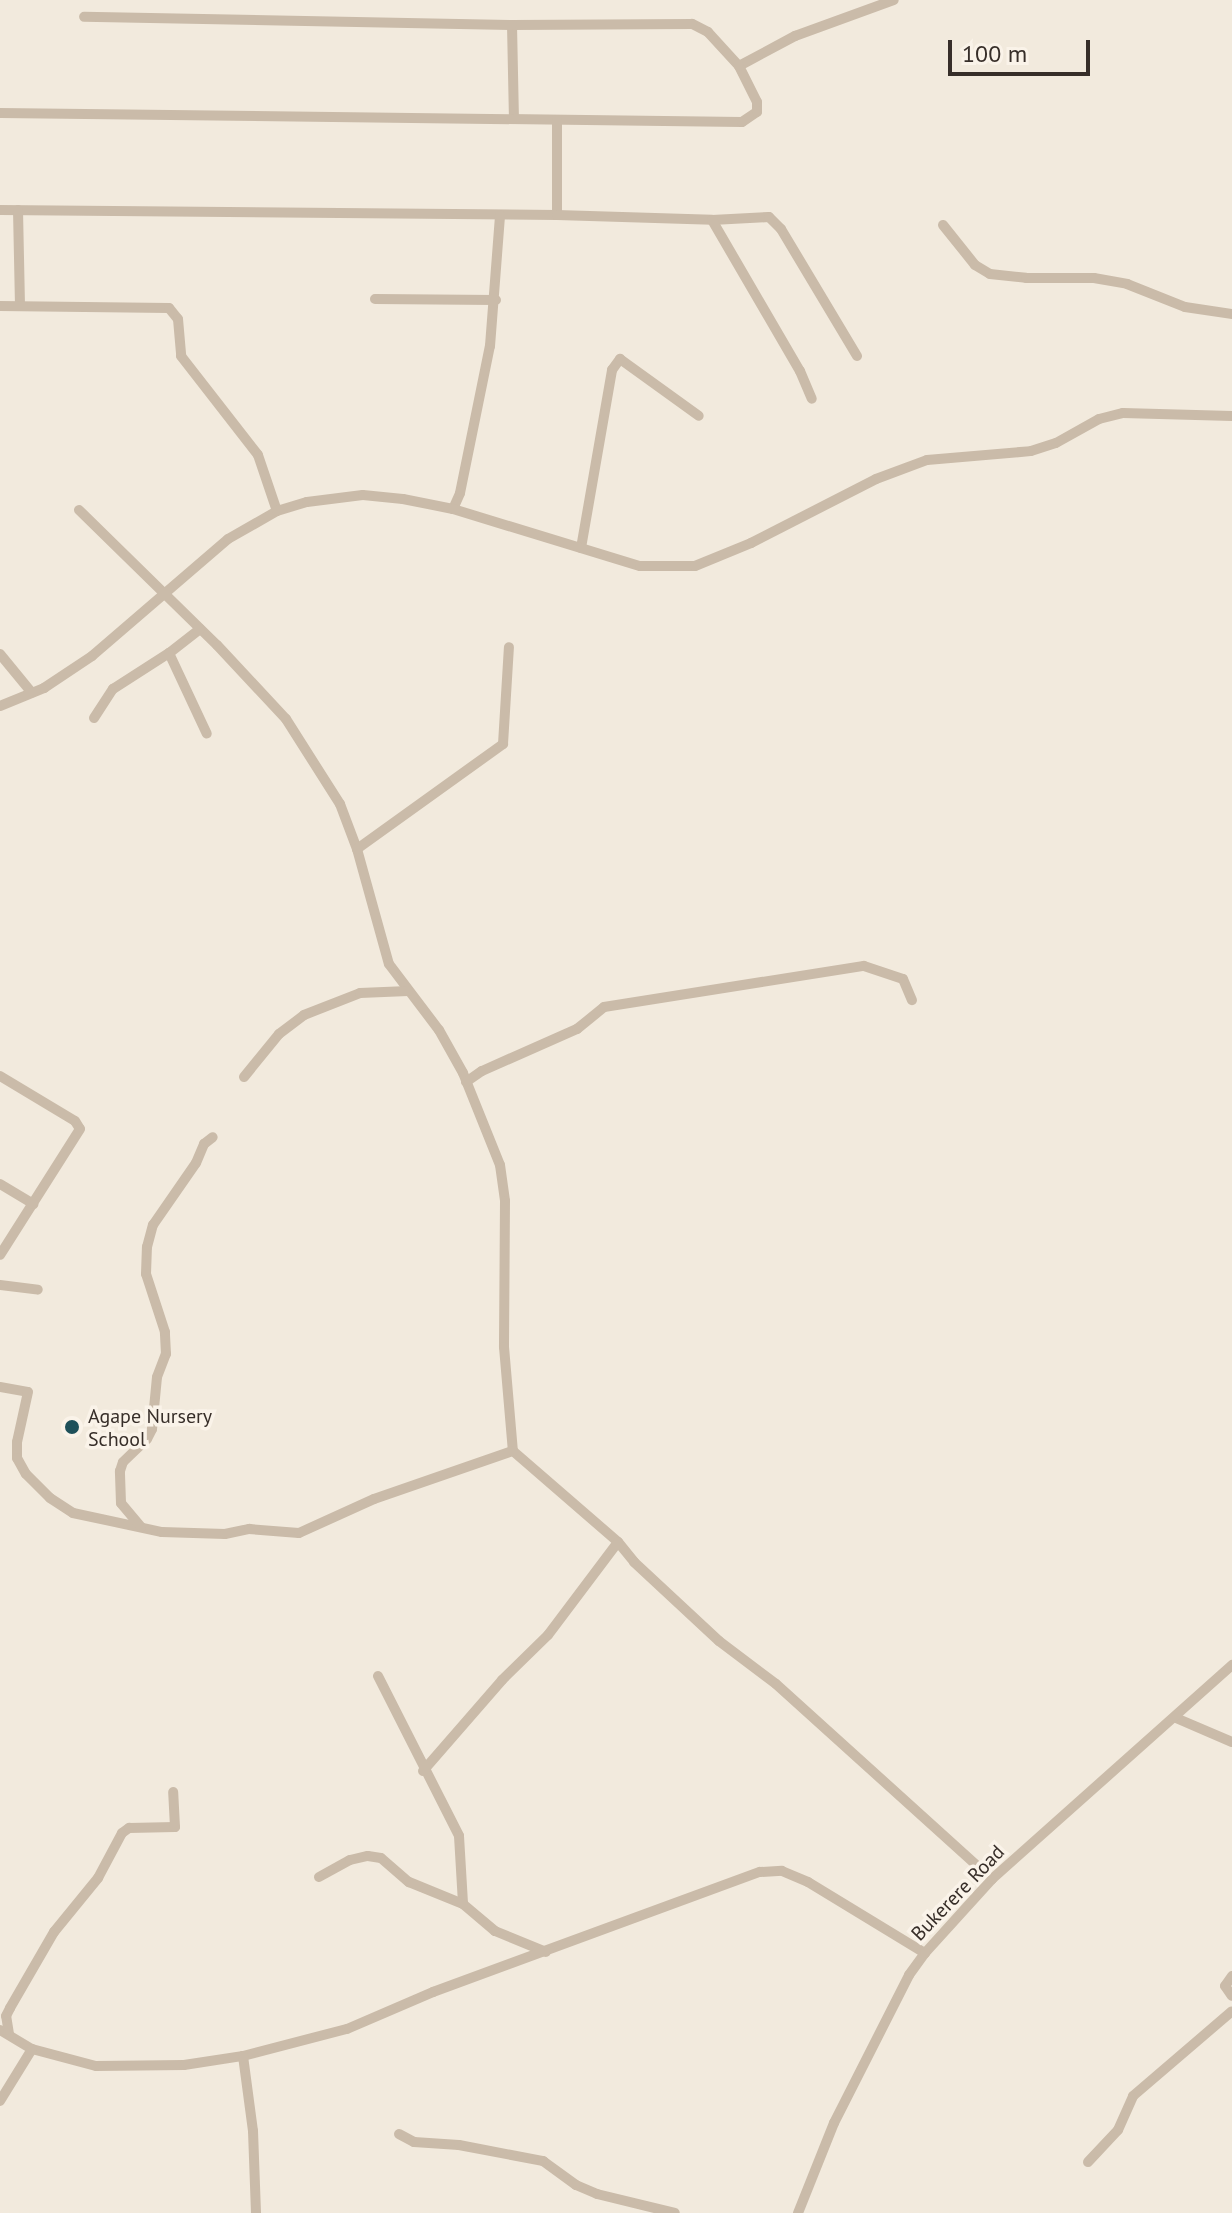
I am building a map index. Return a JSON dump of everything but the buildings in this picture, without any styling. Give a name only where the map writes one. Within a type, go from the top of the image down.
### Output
[{"type":"street","points":[[739,66],[795,36],[894,0]]},
{"type":"street","points":[[0,113],[742,122],[753,117],[757,102],[739,66],[708,32],[692,24],[512,25],[84,17]]},
{"type":"street","points":[[512,25],[514,118]]},
{"type":"street","points":[[557,120],[557,215]]},
{"type":"street","points":[[0,210],[557,215],[712,220],[769,217],[781,229],[857,356]]},
{"type":"street","points":[[18,210],[20,306]]},
{"type":"street","points":[[453,509],[460,493],[496,300],[500,215]]},
{"type":"street","points":[[712,220],[800,371],[812,399]]},
{"type":"street","points":[[943,225],[975,265],[990,274],[1026,278],[1094,278],[1127,284],[1185,307],[1232,314]]},
{"type":"street","points":[[375,299],[496,300]]},
{"type":"street","points":[[0,306],[169,308],[178,319],[181,356],[258,455],[277,511]]},
{"type":"street","points":[[581,548],[612,370],[620,359],[699,416]]},
{"type":"street","points":[[0,706],[32,693],[92,656],[228,539],[277,511],[330,497],[363,495],[453,509],[640,566],[695,566],[751,543],[876,479],[927,460],[1031,451],[1056,443],[1099,419],[1123,413],[1150,412],[1189,418],[1232,416]]},
{"type":"street","points":[[79,510],[166,594],[286,719],[327,780],[357,849],[389,964],[439,1030],[491,1136],[504,1183],[504,1347],[513,1451],[618,1542],[634,1562],[719,1641],[776,1684],[992,1879]]},
{"type":"street","points":[[94,718],[113,689],[200,629]]},
{"type":"street","points":[[357,849],[503,744],[509,647]]},
{"type":"street","points":[[169,653],[207,734]]},
{"type":"street","points":[[0,654],[32,693]]},
{"type":"street","points":[[466,1082],[482,1071],[577,1029],[604,1007],[864,966],[903,979],[912,1000]]},
{"type":"street","points":[[244,1077],[279,1034],[304,1015],[360,993],[408,991]]},
{"type":"street","points":[[0,1076],[75,1121],[80,1129],[0,1255]]},
{"type":"street","points":[[141,1527],[121,1503],[120,1471],[123,1462],[147,1439],[152,1429],[157,1377],[166,1354],[162,1320],[146,1274],[147,1247],[153,1225],[196,1163],[204,1144],[213,1137]]},
{"type":"street","points":[[0,1184],[33,1204]]},
{"type":"street","points":[[0,1285],[38,1290]]},
{"type":"street","points":[[0,1387],[28,1392],[17,1442],[17,1458],[26,1474],[50,1498],[73,1513],[191,1535],[249,1529],[299,1533],[374,1499],[513,1451]]},
{"type":"street","points":[[423,1771],[502,1680],[548,1635],[618,1542]]},
{"type":"street","name":"Bukerere Road","points":[[798,2213],[834,2123],[909,1975],[925,1953],[992,1879],[1232,1665]]},
{"type":"street","points":[[378,1676],[423,1771],[459,1836],[463,1904]]},
{"type":"street","points":[[1176,1718],[1232,1742]]},
{"type":"street","points":[[173,1792],[175,1827],[129,1828],[122,1833],[98,1878],[54,1932],[10,2008],[4,2032],[32,2049],[96,2066],[184,2065],[243,2056],[347,2029],[433,1992],[760,1872],[782,1871],[808,1882],[925,1953]]},
{"type":"street","points":[[319,1877],[350,1860],[381,1858],[409,1882],[463,1904],[495,1931],[546,1952]]},
{"type":"street","points":[[1232,1976],[1225,1986],[1232,1996]]},
{"type":"street","points":[[1088,2162],[1118,2130],[1133,2096],[1232,2011]]},
{"type":"street","points":[[0,2101],[32,2049]]},
{"type":"street","points":[[243,2056],[253,2131],[256,2213]]},
{"type":"street","points":[[399,2134],[414,2142],[459,2145],[543,2161],[576,2185],[597,2194],[675,2213]]},
{"type":"place","name":"Agape Nursery School","points":[[72,1427]]}]
